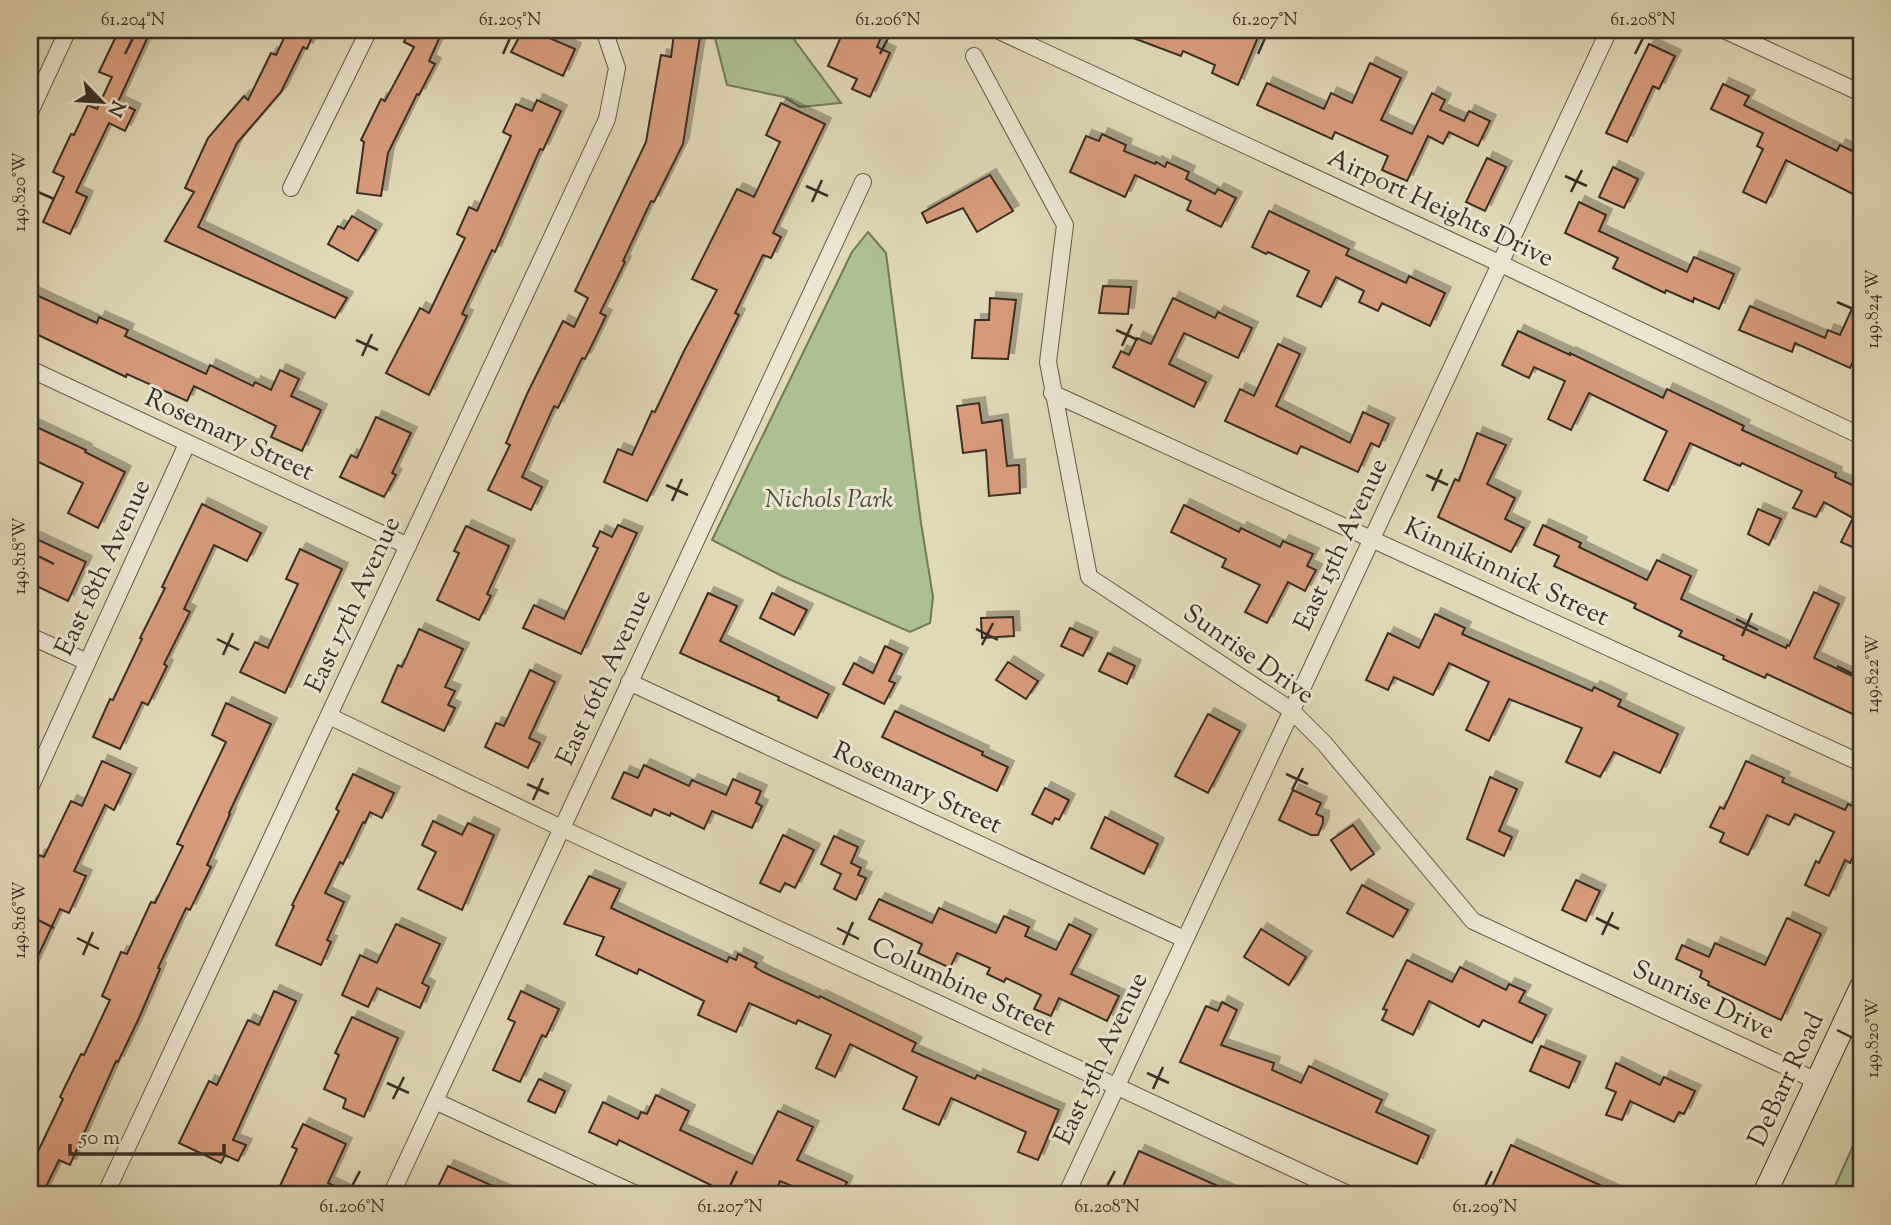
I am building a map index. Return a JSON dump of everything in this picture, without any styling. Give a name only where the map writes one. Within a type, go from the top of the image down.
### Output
[{"type":"main road","name":"DeBarr Road","points":[[1764,1195],[1861,988]]},
{"type":"street","points":[[30,113],[68,30]]},
{"type":"street","points":[[291,188],[369,30]]},
{"type":"street","name":"East 17th Avenue","points":[[105,1195],[607,119],[617,68],[604,30]]},
{"type":"street","name":"Airport Heights Drive","points":[[997,30],[1501,264],[1861,436]]},
{"type":"street","name":"East 15th Avenue","points":[[1066,1195],[1609,30]]},
{"type":"street","points":[[1724,30],[1861,93]]},
{"type":"street","name":"Sunrise Drive","points":[[974,56],[1065,225],[1048,362],[1089,577],[1291,710],[1324,743],[1473,921],[1817,1081]]},
{"type":"street","name":"East 16th Avenue","points":[[391,1195],[863,182]]},
{"type":"street","name":"Rosemary Street","points":[[30,369],[408,546]]},
{"type":"street","name":"Kinnikinnick Street","points":[[1052,393],[1861,763]]},
{"type":"street","name":"East 18th Avenue","points":[[30,788],[187,444]]},
{"type":"street","points":[[30,636],[88,662]]},
{"type":"street","name":"Rosemary Street","points":[[629,682],[1184,939]]},
{"type":"street","name":"Columbine Street","points":[[329,716],[562,828],[1350,1195]]},
{"type":"street","points":[[435,1101],[638,1195]]},
{"type":"green space","points":[[713,30],[787,30],[841,103],[800,107],[784,97],[727,85]]},
{"type":"green space","name":"Nichols Park","points":[[868,232],[886,253],[933,597],[930,623],[910,632],[782,576],[712,540],[852,252]]},
{"type":"green space","points":[[1861,1128],[1861,1195],[1831,1195]]},
{"type":"building","points":[[119,30],[151,30],[118,102],[135,110],[125,131],[109,123],[76,192],[87,197],[70,234],[43,222],[64,177],[53,172],[88,105],[97,109],[112,77],[99,72]]},
{"type":"building","points":[[266,30],[315,30],[307,49],[303,47],[281,92],[237,143],[198,227],[347,298],[335,318],[165,241],[194,192],[185,188],[208,138],[244,96],[248,100],[271,53],[276,55],[284,38]]},
{"type":"building","points":[[410,30],[443,30],[429,61],[435,64],[388,153],[381,196],[357,193],[364,142],[361,140],[381,99],[385,101],[414,47],[404,42]]},
{"type":"building","points":[[523,30],[531,30],[575,49],[563,76],[511,52]]},
{"type":"building","points":[[844,30],[869,30],[882,35],[877,47],[890,53],[870,97],[852,89],[857,79],[828,66]]},
{"type":"building","points":[[1112,30],[1261,30],[1238,85],[1212,73],[1215,65],[1183,51],[1181,56]]},
{"type":"building","points":[[674,33],[700,37],[683,144],[654,202],[651,201],[623,261],[625,262],[600,313],[606,316],[558,408],[554,406],[522,477],[542,487],[531,510],[488,490],[510,445],[506,443],[527,394],[563,321],[574,327],[588,298],[575,291],[646,142],[661,55],[671,57]]},
{"type":"building","points":[[1649,44],[1675,56],[1659,89],[1653,86],[1627,142],[1606,133]]},
{"type":"building","points":[[1370,63],[1401,78],[1381,120],[1412,134],[1432,93],[1445,100],[1440,110],[1464,121],[1469,111],[1490,121],[1478,146],[1449,132],[1443,144],[1428,136],[1407,181],[1382,170],[1388,156],[1335,132],[1332,139],[1257,105],[1267,83],[1324,109],[1331,93],[1352,103]]},
{"type":"building","points":[[1723,84],[1749,96],[1744,105],[1837,151],[1840,145],[1861,155],[1861,198],[1786,160],[1766,203],[1743,192],[1763,149],[1757,146],[1763,133],[1711,109]]},
{"type":"building","points":[[537,100],[561,111],[543,150],[540,149],[495,252],[492,250],[462,314],[467,316],[429,395],[386,373],[420,308],[429,313],[465,238],[457,234],[469,207],[477,211],[511,136],[503,132],[516,104],[532,111]]},
{"type":"building","points":[[781,103],[825,124],[773,233],[781,237],[771,258],[763,255],[735,313],[739,315],[647,501],[604,482],[618,449],[632,455],[652,411],[655,412],[717,290],[692,279],[737,189],[754,197],[780,142],[766,135]]},
{"type":"building","points":[[1102,134],[1126,145],[1124,151],[1165,167],[1167,162],[1189,172],[1186,179],[1215,194],[1218,189],[1236,198],[1221,227],[1187,210],[1191,201],[1135,175],[1125,197],[1070,172],[1086,136],[1099,141]]},
{"type":"building","points":[[1487,158],[1506,167],[1485,211],[1466,202]]},
{"type":"building","points":[[1613,167],[1638,179],[1624,208],[1599,197]]},
{"type":"building","points":[[990,175],[1013,211],[977,232],[963,208],[927,223],[922,213]]},
{"type":"building","points":[[1579,202],[1606,215],[1599,231],[1687,272],[1694,257],[1734,274],[1719,309],[1694,298],[1693,302],[1666,290],[1665,293],[1613,268],[1618,258],[1565,233]]},
{"type":"building","points":[[1269,211],[1349,249],[1346,255],[1406,283],[1409,276],[1445,293],[1430,326],[1382,303],[1378,311],[1359,302],[1364,291],[1336,277],[1321,307],[1297,296],[1309,271],[1252,247]]},
{"type":"building","points":[[352,216],[376,230],[358,261],[328,244],[338,226],[344,229]]},
{"type":"building","points":[[1103,286],[1131,287],[1128,314],[1099,313]]},
{"type":"building","points":[[1861,289],[1861,344],[1850,368],[1795,343],[1792,352],[1739,330],[1750,306],[1825,338],[1828,330],[1840,335]]},
{"type":"building","points":[[30,292],[97,323],[99,317],[128,330],[125,336],[206,374],[210,365],[253,386],[255,382],[271,390],[280,370],[299,379],[291,396],[321,410],[302,451],[271,437],[276,426],[194,386],[187,401],[127,374],[126,377],[30,331]]},
{"type":"building","points":[[990,298],[1016,300],[1008,359],[972,358],[975,320],[989,320]]},
{"type":"building","points":[[1173,298],[1215,318],[1218,312],[1252,328],[1238,358],[1184,333],[1169,364],[1206,382],[1194,407],[1113,367],[1121,351],[1129,355],[1137,338],[1151,344]]},
{"type":"building","points":[[1518,331],[1663,398],[1667,389],[1744,426],[1742,430],[1836,473],[1835,477],[1861,489],[1861,551],[1841,542],[1853,518],[1824,502],[1816,517],[1793,508],[1802,491],[1742,463],[1740,466],[1690,443],[1668,491],[1644,480],[1667,431],[1589,393],[1571,430],[1548,419],[1565,381],[1534,367],[1529,378],[1502,365]]},
{"type":"building","points":[[1278,344],[1300,354],[1276,406],[1350,443],[1363,412],[1389,424],[1379,447],[1371,443],[1358,472],[1301,446],[1297,454],[1225,421],[1240,389],[1254,396]]},
{"type":"building","points":[[979,403],[982,423],[1002,420],[1007,466],[1019,465],[1020,493],[989,496],[986,450],[963,453],[957,406]]},
{"type":"building","points":[[376,417],[411,433],[392,473],[396,475],[384,497],[340,477],[351,455],[357,458]]},
{"type":"building","points":[[30,424],[125,472],[98,528],[68,513],[83,483],[30,458]]},
{"type":"building","points":[[1477,433],[1506,445],[1487,484],[1515,498],[1505,519],[1524,528],[1511,552],[1438,517],[1455,479],[1459,481]]},
{"type":"building","points":[[202,504],[261,533],[247,561],[214,545],[184,609],[190,612],[164,664],[167,666],[148,705],[142,702],[120,749],[93,737],[142,639],[140,638],[165,588],[162,587]]},
{"type":"building","points":[[1184,505],[1239,532],[1241,528],[1280,547],[1283,541],[1313,554],[1307,566],[1316,570],[1305,591],[1288,582],[1267,623],[1245,612],[1260,585],[1222,567],[1226,559],[1171,532]]},
{"type":"building","points":[[1758,509],[1781,519],[1769,545],[1748,534]]},
{"type":"building","points":[[618,525],[637,533],[581,654],[523,628],[534,605],[564,619],[598,548],[593,546],[600,531],[612,537]]},
{"type":"building","points":[[1543,525],[1581,543],[1579,547],[1647,580],[1657,560],[1691,576],[1681,599],[1786,648],[1814,592],[1839,604],[1814,658],[1861,680],[1861,718],[1767,674],[1765,678],[1723,659],[1724,656],[1679,636],[1682,631],[1634,608],[1636,604],[1554,566],[1559,556],[1534,545]]},
{"type":"building","points":[[466,526],[509,546],[487,594],[491,596],[479,620],[437,600],[459,553],[454,551]]},
{"type":"building","points":[[30,536],[86,562],[68,601],[30,583]]},
{"type":"building","points":[[300,549],[342,569],[285,693],[240,672],[255,642],[268,648],[298,584],[286,579]]},
{"type":"building","points":[[708,593],[737,606],[720,641],[829,694],[817,718],[778,700],[779,697],[680,653]]},
{"type":"building","points":[[772,593],[807,610],[794,635],[760,618]]},
{"type":"building","points":[[1435,614],[1465,628],[1462,634],[1592,691],[1594,687],[1621,700],[1618,706],[1678,734],[1660,773],[1614,752],[1600,777],[1566,762],[1582,728],[1509,699],[1489,741],[1466,730],[1489,682],[1449,663],[1433,695],[1394,677],[1388,690],[1366,680],[1388,633],[1419,648]]},
{"type":"building","points":[[1013,617],[1014,636],[982,638],[981,618]]},
{"type":"building","points":[[1070,628],[1092,638],[1083,656],[1061,646]]},
{"type":"building","points":[[419,629],[463,649],[445,687],[455,691],[448,705],[455,708],[444,731],[382,702],[398,665],[402,667]]},
{"type":"building","points":[[885,646],[902,654],[889,681],[895,683],[884,704],[843,684],[854,663],[873,673]]},
{"type":"building","points":[[1108,653],[1135,666],[1127,684],[1099,671]]},
{"type":"building","points":[[1008,662],[1038,681],[1026,699],[996,680]]},
{"type":"building","points":[[530,670],[555,682],[529,738],[540,743],[528,768],[485,747],[496,723],[504,726]]},
{"type":"building","points":[[226,703],[271,724],[207,865],[211,867],[190,910],[186,908],[158,968],[160,969],[139,1018],[118,1062],[116,1061],[70,1165],[59,1160],[42,1195],[30,1195],[30,1168],[63,1099],[60,1097],[110,1000],[102,996],[121,952],[127,954],[151,902],[155,903],[183,846],[177,844],[226,742],[212,735]]},
{"type":"building","points":[[895,711],[983,752],[982,755],[1008,767],[997,791],[882,737]]},
{"type":"building","points":[[1208,714],[1240,731],[1208,793],[1175,776]]},
{"type":"building","points":[[102,761],[131,774],[114,810],[105,805],[74,871],[86,876],[69,913],[60,909],[30,973],[30,876],[39,855],[44,857],[71,801],[82,806]]},
{"type":"building","points":[[1746,761],[1784,778],[1782,782],[1845,810],[1848,804],[1861,810],[1861,840],[1850,863],[1845,860],[1829,896],[1805,885],[1834,832],[1795,814],[1789,825],[1767,815],[1748,855],[1720,842],[1724,833],[1710,827],[1720,807],[1724,809]]},
{"type":"building","points":[[644,765],[689,786],[692,780],[726,795],[733,779],[761,791],[756,803],[762,806],[752,828],[712,811],[704,829],[671,813],[670,816],[654,809],[651,816],[612,798],[624,772],[638,778]]},
{"type":"building","points":[[353,774],[394,793],[382,818],[370,812],[365,823],[363,822],[343,864],[340,862],[325,893],[344,902],[327,940],[331,942],[321,965],[276,945],[294,906],[292,905],[339,811],[336,809]]},
{"type":"building","points":[[1490,777],[1517,789],[1499,831],[1512,837],[1504,856],[1467,839]]},
{"type":"building","points":[[1045,788],[1069,800],[1059,820],[1055,818],[1052,824],[1032,814]]},
{"type":"building","points":[[1293,790],[1321,803],[1316,814],[1323,817],[1318,835],[1311,835],[1279,820]]},
{"type":"building","points":[[1105,817],[1158,844],[1144,874],[1091,848]]},
{"type":"building","points":[[433,821],[462,835],[468,823],[494,835],[462,910],[418,889],[436,852],[422,845]]},
{"type":"building","points":[[1353,825],[1374,854],[1351,870],[1331,840]]},
{"type":"building","points":[[783,835],[814,850],[795,888],[785,883],[780,892],[760,883]]},
{"type":"building","points":[[834,836],[858,847],[851,863],[861,868],[858,875],[866,878],[856,900],[834,889],[841,874],[821,864]]},
{"type":"building","points":[[589,876],[620,889],[611,908],[727,962],[729,957],[736,960],[738,954],[757,963],[755,967],[763,972],[819,998],[820,996],[916,1043],[912,1051],[975,1079],[977,1075],[1059,1110],[1038,1160],[1018,1152],[1026,1132],[951,1098],[939,1125],[903,1109],[917,1077],[850,1044],[835,1077],[816,1068],[831,1035],[798,1020],[796,1024],[749,1003],[736,1032],[698,1015],[704,1001],[639,969],[637,974],[596,955],[604,937],[564,924]]},
{"type":"building","points":[[1576,880],[1600,891],[1586,921],[1562,910]]},
{"type":"building","points":[[1362,885],[1408,910],[1393,937],[1347,913]]},
{"type":"building","points":[[879,899],[932,923],[939,908],[996,933],[1004,916],[1029,927],[1025,936],[1056,950],[1069,924],[1091,935],[1071,974],[1119,996],[1107,1021],[1059,998],[1051,1016],[1034,1009],[1041,995],[1006,978],[1004,982],[987,974],[990,968],[957,953],[950,968],[918,953],[922,944],[869,919]]},
{"type":"building","points":[[1787,918],[1821,934],[1781,1020],[1708,985],[1709,982],[1700,977],[1702,971],[1676,959],[1682,945],[1709,957],[1715,943],[1765,965]]},
{"type":"building","points":[[396,924],[440,944],[422,983],[429,987],[420,1008],[377,988],[368,1007],[342,995],[360,955],[377,963]]},
{"type":"building","points":[[1261,929],[1306,957],[1289,985],[1244,957]]},
{"type":"building","points":[[1407,960],[1452,982],[1460,967],[1506,990],[1509,984],[1525,991],[1519,1002],[1546,1015],[1532,1043],[1483,1020],[1479,1027],[1429,1001],[1413,1035],[1382,1020],[1387,1010],[1383,1009]]},
{"type":"building","points":[[274,991],[296,1001],[233,1140],[246,1145],[238,1161],[225,1155],[221,1163],[179,1143],[209,1081],[217,1085],[248,1020],[259,1025]]},
{"type":"building","points":[[521,991],[559,1009],[546,1037],[542,1035],[520,1082],[493,1070],[515,1022],[508,1019]]},
{"type":"building","points":[[1222,1002],[1237,1010],[1221,1045],[1274,1063],[1272,1070],[1301,1083],[1309,1066],[1382,1100],[1376,1112],[1429,1136],[1417,1164],[1180,1062],[1206,1006],[1218,1011]]},
{"type":"building","points":[[352,1017],[398,1038],[364,1117],[343,1108],[346,1099],[324,1089],[339,1055],[335,1053]]},
{"type":"building","points":[[1541,1046],[1580,1062],[1569,1088],[1530,1071]]},
{"type":"building","points":[[1616,1063],[1660,1085],[1664,1077],[1695,1091],[1684,1114],[1679,1112],[1674,1122],[1630,1101],[1622,1120],[1606,1115],[1616,1092],[1606,1088]]},
{"type":"building","points":[[539,1079],[565,1091],[555,1113],[528,1101]]},
{"type":"building","points":[[656,1095],[689,1111],[680,1130],[752,1164],[778,1111],[813,1127],[797,1160],[847,1182],[841,1195],[813,1195],[780,1181],[774,1195],[731,1195],[619,1140],[617,1145],[589,1132],[603,1102],[638,1119],[641,1112],[647,1114]]},
{"type":"building","points":[[303,1124],[346,1144],[328,1183],[354,1195],[295,1195],[279,1188],[297,1149],[292,1147]]},
{"type":"building","points":[[1511,1145],[1622,1195],[1504,1195],[1491,1189]]},
{"type":"building","points":[[1139,1151],[1173,1166],[1238,1195],[1119,1195]]},
{"type":"building","points":[[448,1166],[513,1195],[434,1195]]}]
